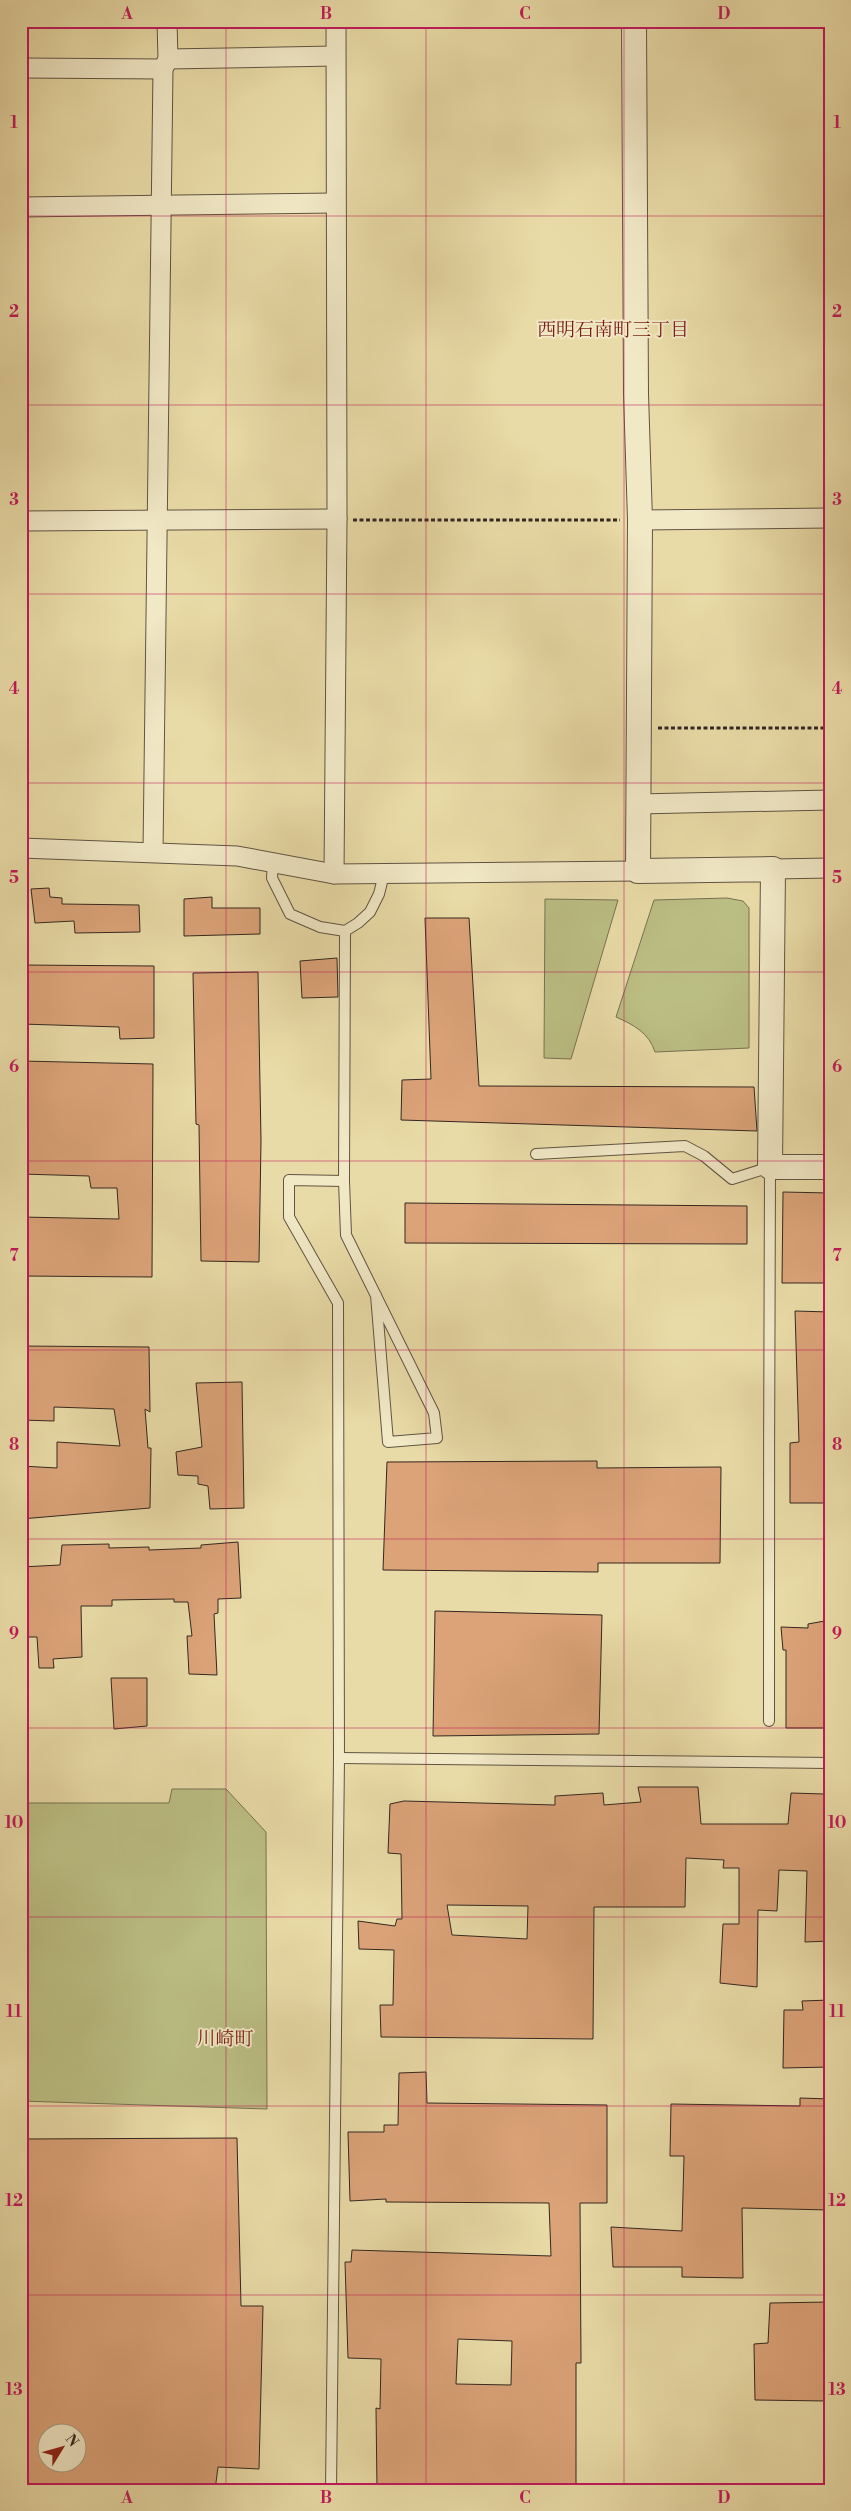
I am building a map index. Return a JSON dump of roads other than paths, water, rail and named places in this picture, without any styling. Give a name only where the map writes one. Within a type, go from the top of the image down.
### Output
[{"type":"street","points":[[153,852],[162,204],[167,21]]},
{"type":"street","points":[[334,874],[337,519],[336,21]]},
{"type":"street","points":[[634,21],[636,394],[640,520],[638,871]]},
{"type":"street","points":[[21,68],[165,64],[335,56]]},
{"type":"street","points":[[21,207],[335,203]]},
{"type":"street","points":[[640,520],[830,518]]},
{"type":"street","points":[[21,521],[337,519]]},
{"type":"street","points":[[637,804],[830,800]]},
{"type":"street","points":[[21,848],[237,856],[334,874],[830,868]]},
{"type":"street","points":[[773,869],[770,1167],[830,1167]]},
{"type":"lane","points":[[273,863],[272,878],[290,914],[320,928],[345,931],[370,912],[379,894],[384,874]]},
{"type":"lane","points":[[345,931],[344,1181],[346,1235],[376,1295],[434,1413],[437,1438],[388,1442],[376,1295]]},
{"type":"lane","points":[[536,1154],[685,1146],[704,1156],[732,1179],[770,1167],[771,1284],[767,1454],[768,1721]]},
{"type":"lane","points":[[331,2490],[339,1758],[338,1303],[289,1218],[289,1180],[344,1181]]},
{"type":"lane","points":[[339,1758],[830,1763]]},
{"type":"district","name":"西明石南町三丁目","points":[[613,329]]},
{"type":"district","name":"川崎町","points":[[225,2038]]}]
